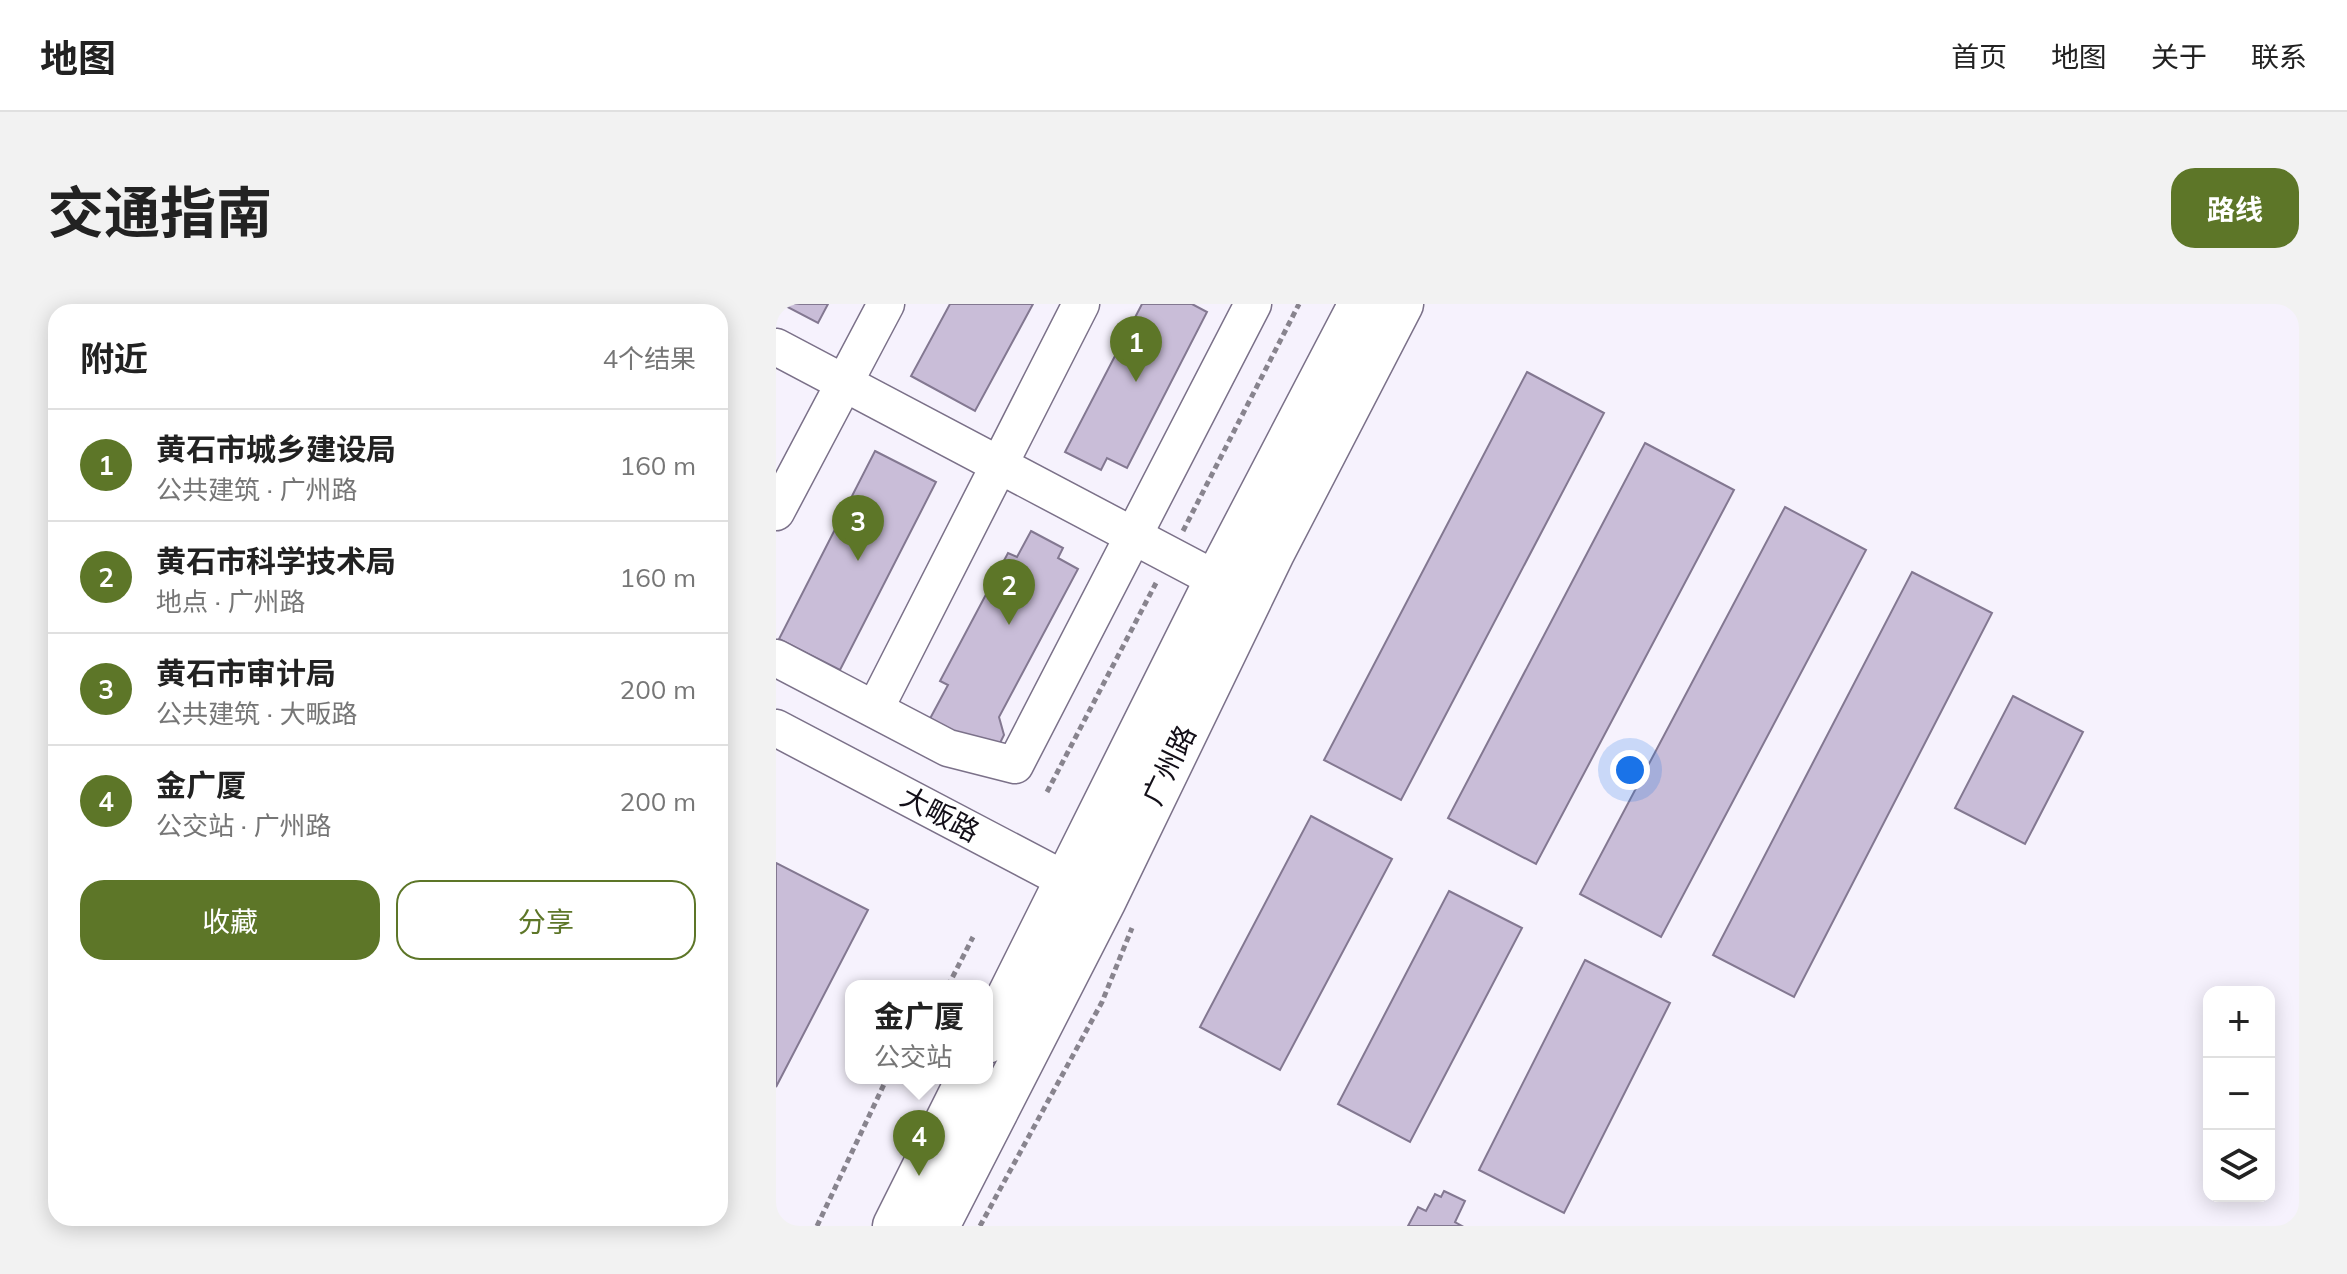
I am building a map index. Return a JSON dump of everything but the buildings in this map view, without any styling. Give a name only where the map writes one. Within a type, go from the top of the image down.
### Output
[{"type":"main road","name":"广州路","points":[[937,1226],[1085,891],[1217,580],[1361,304]]},
{"type":"main road","name":"广州路","points":[[993,1032],[1085,891],[1272,553],[1401,304]]},
{"type":"main road","points":[[895,1226],[966,1084]]},
{"type":"street","points":[[776,512],[886,304]]},
{"type":"street","points":[[875,709],[1081,304]]},
{"type":"street","points":[[776,658],[948,748],[1015,765],[1253,304]]},
{"type":"street","points":[[776,347],[1217,580]]},
{"type":"street","name":"大畈路","points":[[776,728],[1085,891]]},
{"type":"path","points":[[951,980],[973,937]]},
{"type":"path","points":[[817,1226],[884,1084]]},
{"type":"place","name":"黄石市城乡建设局","points":[[1136,382]]},
{"type":"place","name":"黄石市审计局","points":[[858,561]]},
{"type":"place","name":"黄石市科学技术局","points":[[1009,625]]},
{"type":"place","name":"金广厦","points":[[919,1176]]}]
